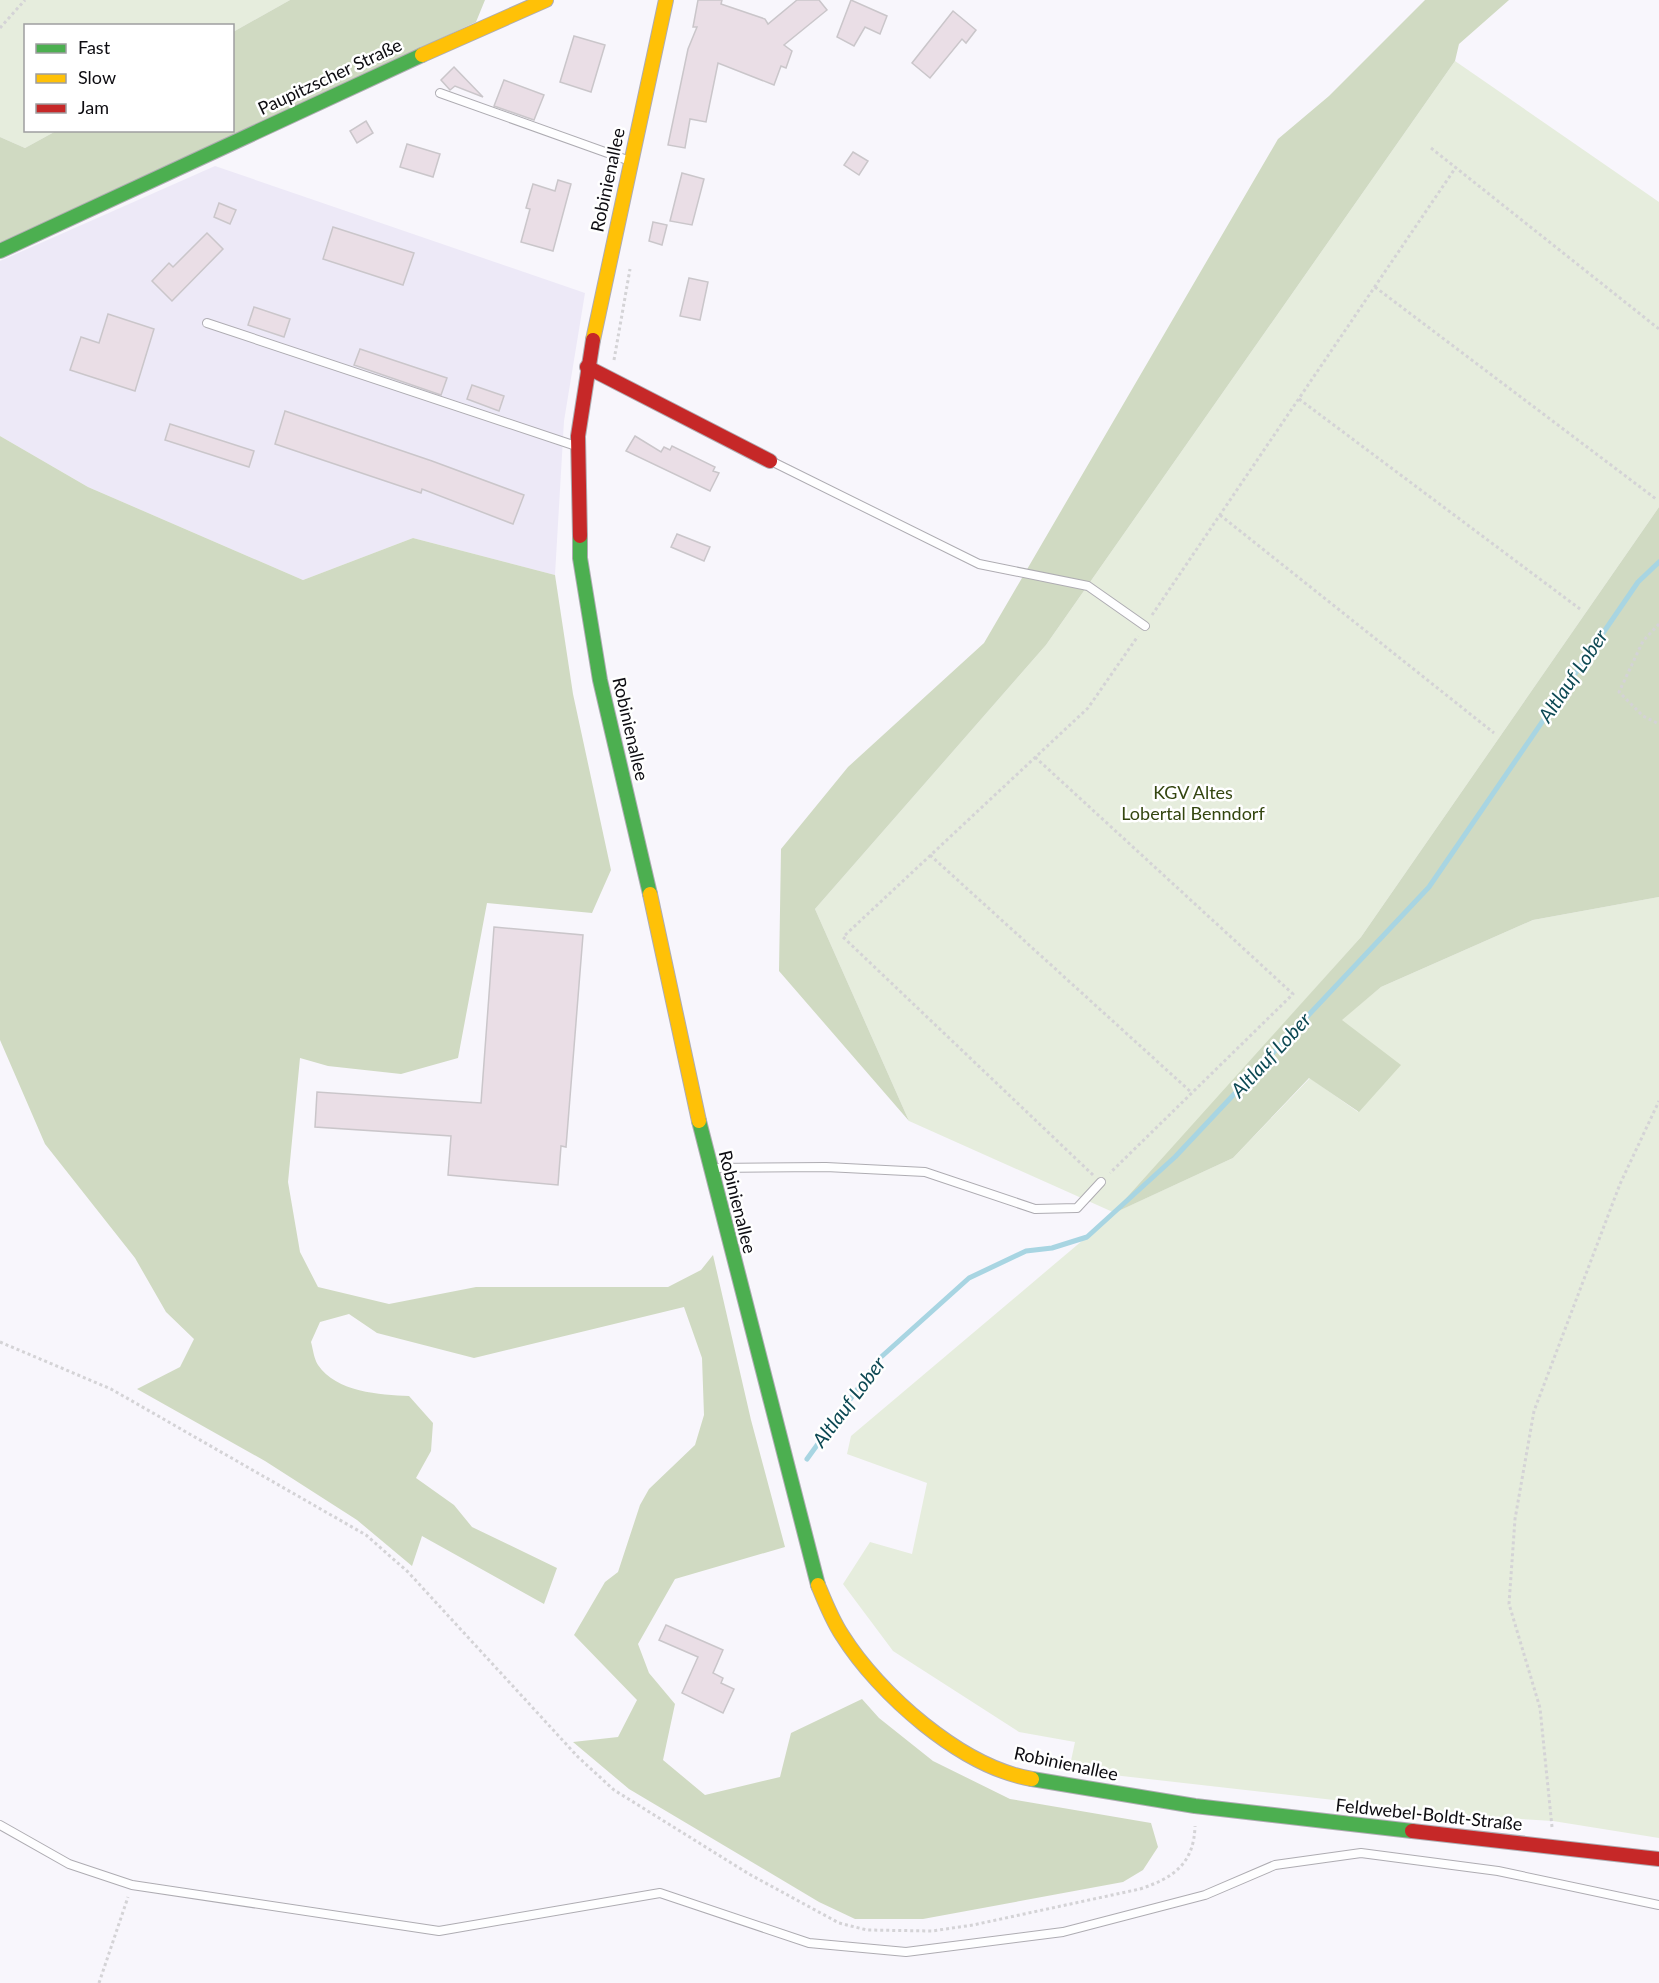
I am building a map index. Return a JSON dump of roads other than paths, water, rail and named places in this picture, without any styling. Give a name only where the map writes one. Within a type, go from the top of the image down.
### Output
[{"type":"street","name":"Paupitzscher Straße","points":[[0,251],[355,84],[546,0]]},
{"type":"street","name":"Robinienallee","points":[[666,0],[587,367],[578,446],[580,558],[600,680],[648,883],[709,1168],[818,1586],[842,1635],[876,1678],[924,1725],[976,1758],[1022,1777],[1195,1806]]},
{"type":"street","points":[[587,367],[770,461]]},
{"type":"street","name":"Feldwebel-Boldt-Straße","points":[[1195,1806],[1659,1859]]},
{"type":"lane","points":[[440,93],[630,161]]},
{"type":"lane","points":[[207,323],[578,446]]},
{"type":"lane","points":[[770,461],[979,564],[1088,586],[1145,626]]},
{"type":"lane","points":[[709,1168],[826,1167],[925,1172],[1035,1209],[1077,1208],[1101,1182]]},
{"type":"lane","points":[[0,1825],[69,1864],[132,1886],[439,1931],[660,1893],[809,1943],[906,1952],[1063,1932],[1206,1895],[1275,1865],[1361,1853],[1498,1871],[1659,1905]]},
{"type":"waterway","name":"Altlauf Lober","points":[[807,1459],[880,1358],[969,1278],[1026,1251],[1052,1248],[1087,1237],[1175,1157],[1429,887],[1638,582],[1659,562]]},
{"type":"park label","name":"KGV Altes Lobertal Benndorf","points":[[1193,803]]}]
